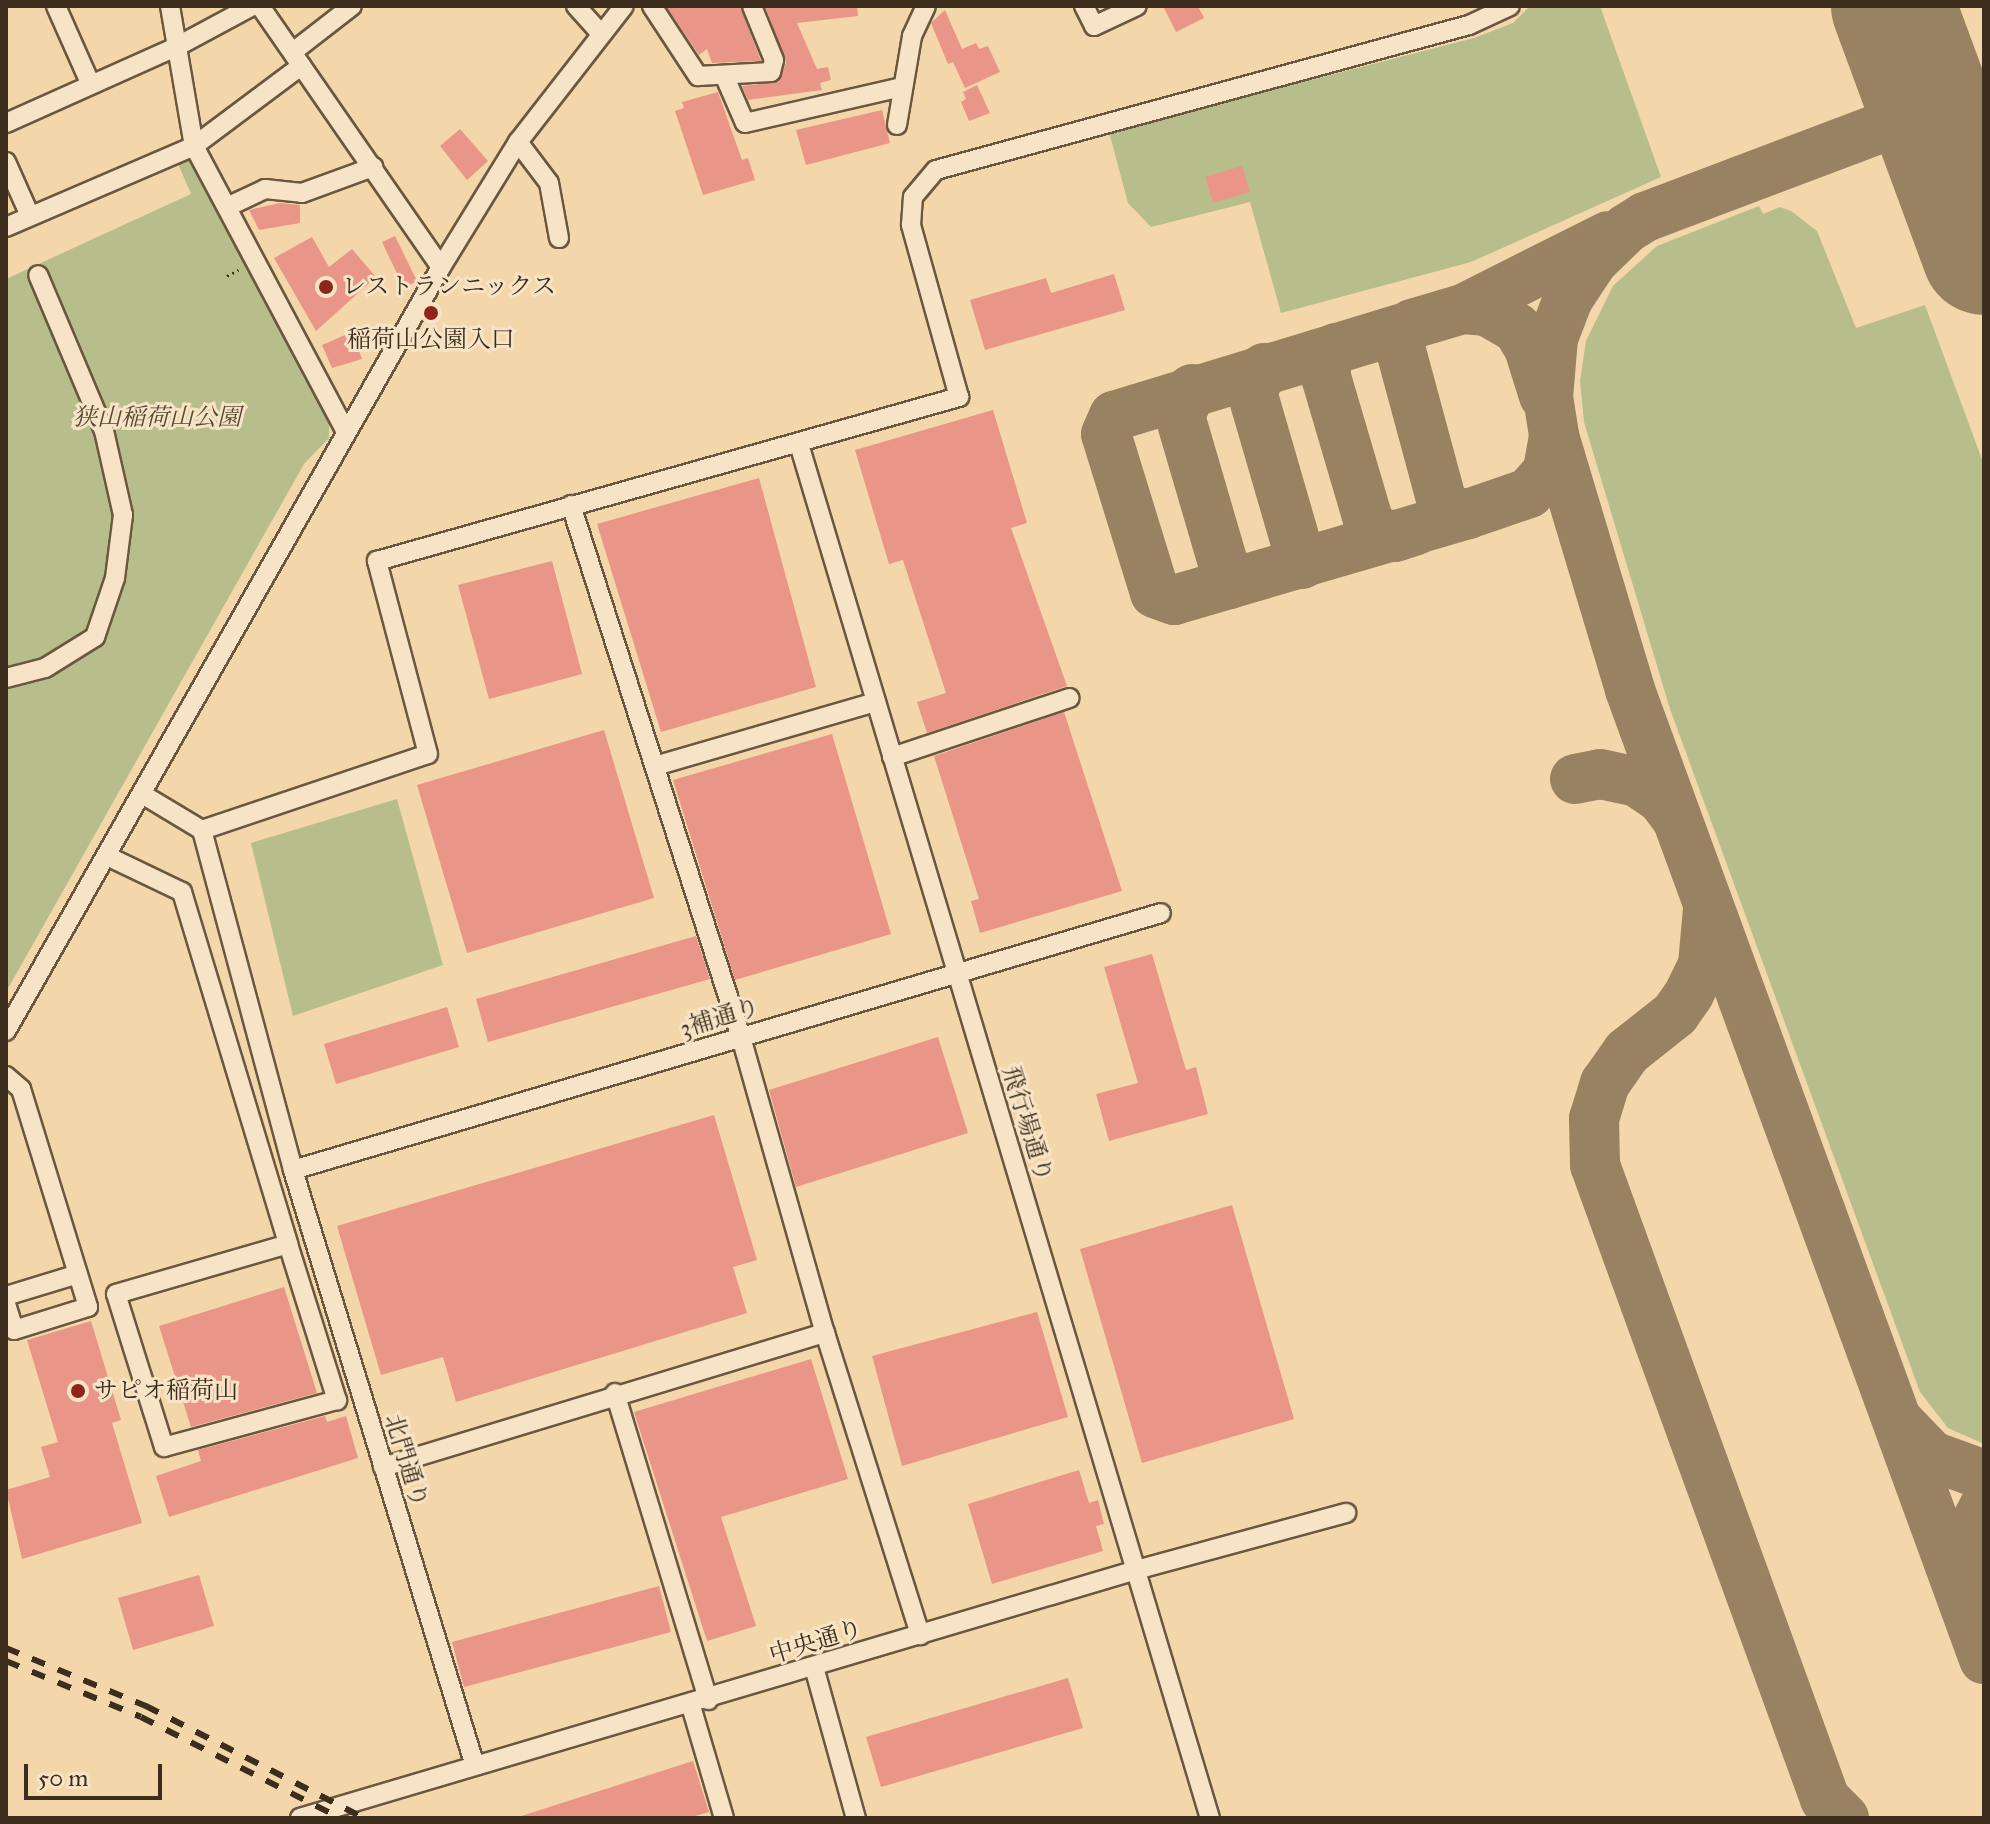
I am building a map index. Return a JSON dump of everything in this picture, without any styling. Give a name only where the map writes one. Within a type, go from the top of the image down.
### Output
[{"type":"street","points":[[170,6],[194,146],[345,430]]},
{"type":"street","points":[[6,123],[176,47],[252,6]]},
{"type":"street","points":[[260,6],[441,267]]},
{"type":"street","points":[[6,227],[194,146],[298,59],[352,6]]},
{"type":"street","points":[[576,6],[601,34]]},
{"type":"street","points":[[6,1031],[345,430],[441,267],[518,142],[624,6]]},
{"type":"street","points":[[652,6],[698,76],[771,72],[774,60],[752,6]]},
{"type":"street","points":[[897,125],[912,36],[926,6]]},
{"type":"street","points":[[1084,6],[1094,26],[1137,6]]},
{"type":"street","points":[[142,794],[202,830],[428,754],[377,561],[959,397],[910,210],[924,180],[936,170],[1469,25],[1510,6]]},
{"type":"street","points":[[61,7],[91,85]]},
{"type":"street","points":[[724,75],[745,123],[902,87]]},
{"type":"street","points":[[518,142],[549,183],[559,238]]},
{"type":"street","points":[[6,162],[30,216]]},
{"type":"street","points":[[227,207],[265,189],[302,193],[373,167]]},
{"type":"street","points":[[6,678],[45,668],[95,637],[115,578],[123,515],[104,431],[38,275]]},
{"type":"street","name":"飛行場通り","points":[[799,444],[1210,1818]]},
{"type":"street","points":[[571,505],[741,1037],[825,1333],[920,1635]]},
{"type":"street","points":[[892,757],[1069,698]]},
{"type":"street","points":[[655,766],[876,702]]},
{"type":"street","name":"北門通り","points":[[202,830],[293,1170],[475,1766]]},
{"type":"street","points":[[107,856],[182,892],[337,1400],[164,1447],[116,1294],[288,1244]]},
{"type":"street","name":"3補通り","points":[[293,1170],[1161,913]]},
{"type":"street","points":[[6,1076],[21,1089],[88,1307],[14,1330],[6,1304]]},
{"type":"street","points":[[6,1296],[78,1274]]},
{"type":"street","points":[[383,1467],[615,1393],[825,1333]]},
{"type":"street","points":[[615,1393],[699,1703],[724,1818]]},
{"type":"street","name":"中央通り","points":[[300,1818],[699,1703],[1136,1570],[1346,1513]]},
{"type":"street","points":[[814,1667],[856,1818]]},
{"type":"path","points":[[227,276],[242,267]]},
{"type":"green space","points":[[1530,6],[1600,6],[1661,177],[1471,262],[1281,313],[1250,202],[1151,227],[1128,203],[1109,132],[1474,38],[1513,23]]},
{"type":"green space","name":"狭山稲荷山公園","points":[[182,155],[196,161],[329,419],[329,438],[304,464],[6,992],[6,279],[191,194],[176,159]]},
{"type":"green space","points":[[1759,206],[1763,214],[1780,207],[1791,211],[1817,231],[1856,328],[1925,305],[1984,465],[1984,1444],[1948,1428],[1920,1392],[1670,709],[1584,422],[1580,381],[1586,341],[1613,286],[1657,246]]},
{"type":"green space","points":[[397,799],[443,965],[293,1016],[251,843]]},
{"type":"building","points":[[666,6],[740,6],[761,61],[712,63],[707,49],[699,55]]},
{"type":"building","points":[[765,6],[857,6],[858,16],[797,23],[817,69],[828,67],[831,80],[820,83],[822,90],[748,100],[742,86],[778,82],[786,63]]},
{"type":"building","points":[[1163,6],[1198,6],[1204,18],[1176,32]]},
{"type":"building","points":[[945,10],[962,49],[976,43],[979,49],[988,46],[1000,72],[965,88],[953,62],[948,64],[931,23]]},
{"type":"building","points":[[977,85],[990,113],[969,121],[961,102],[966,99],[963,92]]},
{"type":"building","points":[[718,92],[742,160],[748,158],[755,180],[703,195],[675,111],[684,108],[682,102]]},
{"type":"building","points":[[882,110],[890,143],[806,165],[796,130]]},
{"type":"building","points":[[460,129],[488,161],[467,180],[440,146]]},
{"type":"building","points":[[1242,166],[1250,192],[1213,203],[1205,177]]},
{"type":"building","points":[[280,203],[300,205],[300,223],[259,230],[249,210]]},
{"type":"building","points":[[395,236],[417,281],[404,288],[382,242]]},
{"type":"building","name":"レストランニックス","points":[[312,237],[329,267],[352,249],[376,277],[316,331],[274,258]]},
{"type":"building","points":[[1114,274],[1125,310],[985,350],[970,300],[1046,278],[1051,293]]},
{"type":"building","points":[[352,332],[362,359],[332,368],[322,345]]},
{"type":"building","points":[[993,410],[1027,523],[1011,528],[1067,686],[927,733],[917,702],[946,693],[903,560],[889,564],[855,450]]},
{"type":"building","points":[[759,478],[816,687],[661,732],[597,524]]},
{"type":"building","points":[[552,561],[582,674],[489,699],[458,585]]},
{"type":"building","points":[[1064,712],[1122,891],[980,933],[971,901],[979,899],[934,756]]},
{"type":"building","points":[[604,730],[654,898],[467,953],[417,785]]},
{"type":"building","points":[[832,734],[891,934],[735,980],[673,780]]},
{"type":"building","points":[[696,936],[710,979],[488,1042],[476,999]]},
{"type":"building","points":[[1152,954],[1186,1070],[1196,1067],[1208,1114],[1109,1141],[1096,1094],[1138,1083],[1104,967]]},
{"type":"building","points":[[447,1007],[459,1047],[336,1084],[324,1044]]},
{"type":"building","points":[[938,1037],[968,1133],[796,1187],[769,1090]]},
{"type":"building","points":[[714,1115],[757,1260],[733,1267],[747,1313],[456,1402],[443,1357],[381,1375],[337,1226]]},
{"type":"building","points":[[1232,1205],[1294,1419],[1142,1463],[1080,1249]]},
{"type":"building","points":[[284,1287],[317,1393],[191,1427],[159,1326]]},
{"type":"building","points":[[1037,1312],[1068,1417],[902,1466],[872,1356]]},
{"type":"building","name":"サピオ稲荷山","points":[[91,1321],[121,1420],[112,1423],[142,1523],[22,1559],[6,1490],[50,1477],[41,1447],[58,1442],[27,1340]]},
{"type":"building","points":[[811,1359],[848,1479],[721,1517],[756,1626],[707,1641],[634,1412]]},
{"type":"building","points":[[325,1416],[327,1422],[346,1416],[358,1458],[169,1517],[156,1476],[201,1461],[198,1450]]},
{"type":"building","points":[[1079,1470],[1089,1503],[1098,1500],[1104,1524],[1096,1526],[1103,1551],[992,1584],[968,1504]]},
{"type":"building","points":[[199,1575],[214,1626],[133,1650],[118,1598]]},
{"type":"building","points":[[659,1586],[671,1632],[464,1687],[452,1642]]},
{"type":"building","points":[[1068,1678],[1083,1728],[881,1787],[866,1737]]},
{"type":"building","points":[[693,1761],[709,1812],[688,1818],[515,1818]]},
{"type":"taxiway","points":[[1931,109],[1645,217],[1626,229],[1593,261],[1568,299],[1553,338],[1548,397],[1554,436],[1630,690],[1984,1659]]},
{"type":"taxiway","points":[[1951,164],[1984,190]]},
{"type":"taxiway","points":[[1554,436],[1548,471],[1529,493],[1468,514],[1451,511],[1441,499],[1398,340],[1412,324],[1463,309],[1608,236]]},
{"type":"taxiway","points":[[1463,309],[1487,311],[1517,328],[1529,348],[1544,396]]},
{"type":"taxiway","points":[[1229,584],[1174,600],[1155,593],[1106,434],[1114,416],[1407,327]]},
{"type":"taxiway","points":[[1336,348],[1326,360],[1326,377],[1368,520],[1374,530],[1395,537],[1416,530]]},
{"type":"taxiway","points":[[1264,368],[1252,392],[1302,564]]},
{"type":"taxiway","points":[[1192,389],[1180,416],[1229,584],[1468,514]]},
{"type":"taxiway","points":[[1575,779],[1600,774],[1637,782],[1661,798],[1677,819]]},
{"type":"taxiway","points":[[1708,909],[1703,965],[1689,994],[1675,1014],[1627,1052],[1605,1083],[1594,1118],[1595,1165],[1825,1799],[1844,1818]]},
{"type":"taxiway","points":[[1900,1423],[1932,1456],[1984,1475]]},
{"type":"taxiway","points":[[1961,1590],[1964,1546],[1984,1507]]},
{"type":"runway","points":[[1893,6],[1984,253]]},
{"type":"railway","points":[[6,1648],[146,1706],[364,1818]]},
{"type":"railway","points":[[6,1661],[141,1717],[340,1818]]},
{"type":"place","name":"レストランニックス","points":[[326,287]]},
{"type":"place","name":"稲荷山公園入口","points":[[431,313]]},
{"type":"place","name":"サピオ稲荷山","points":[[78,1391]]}]
